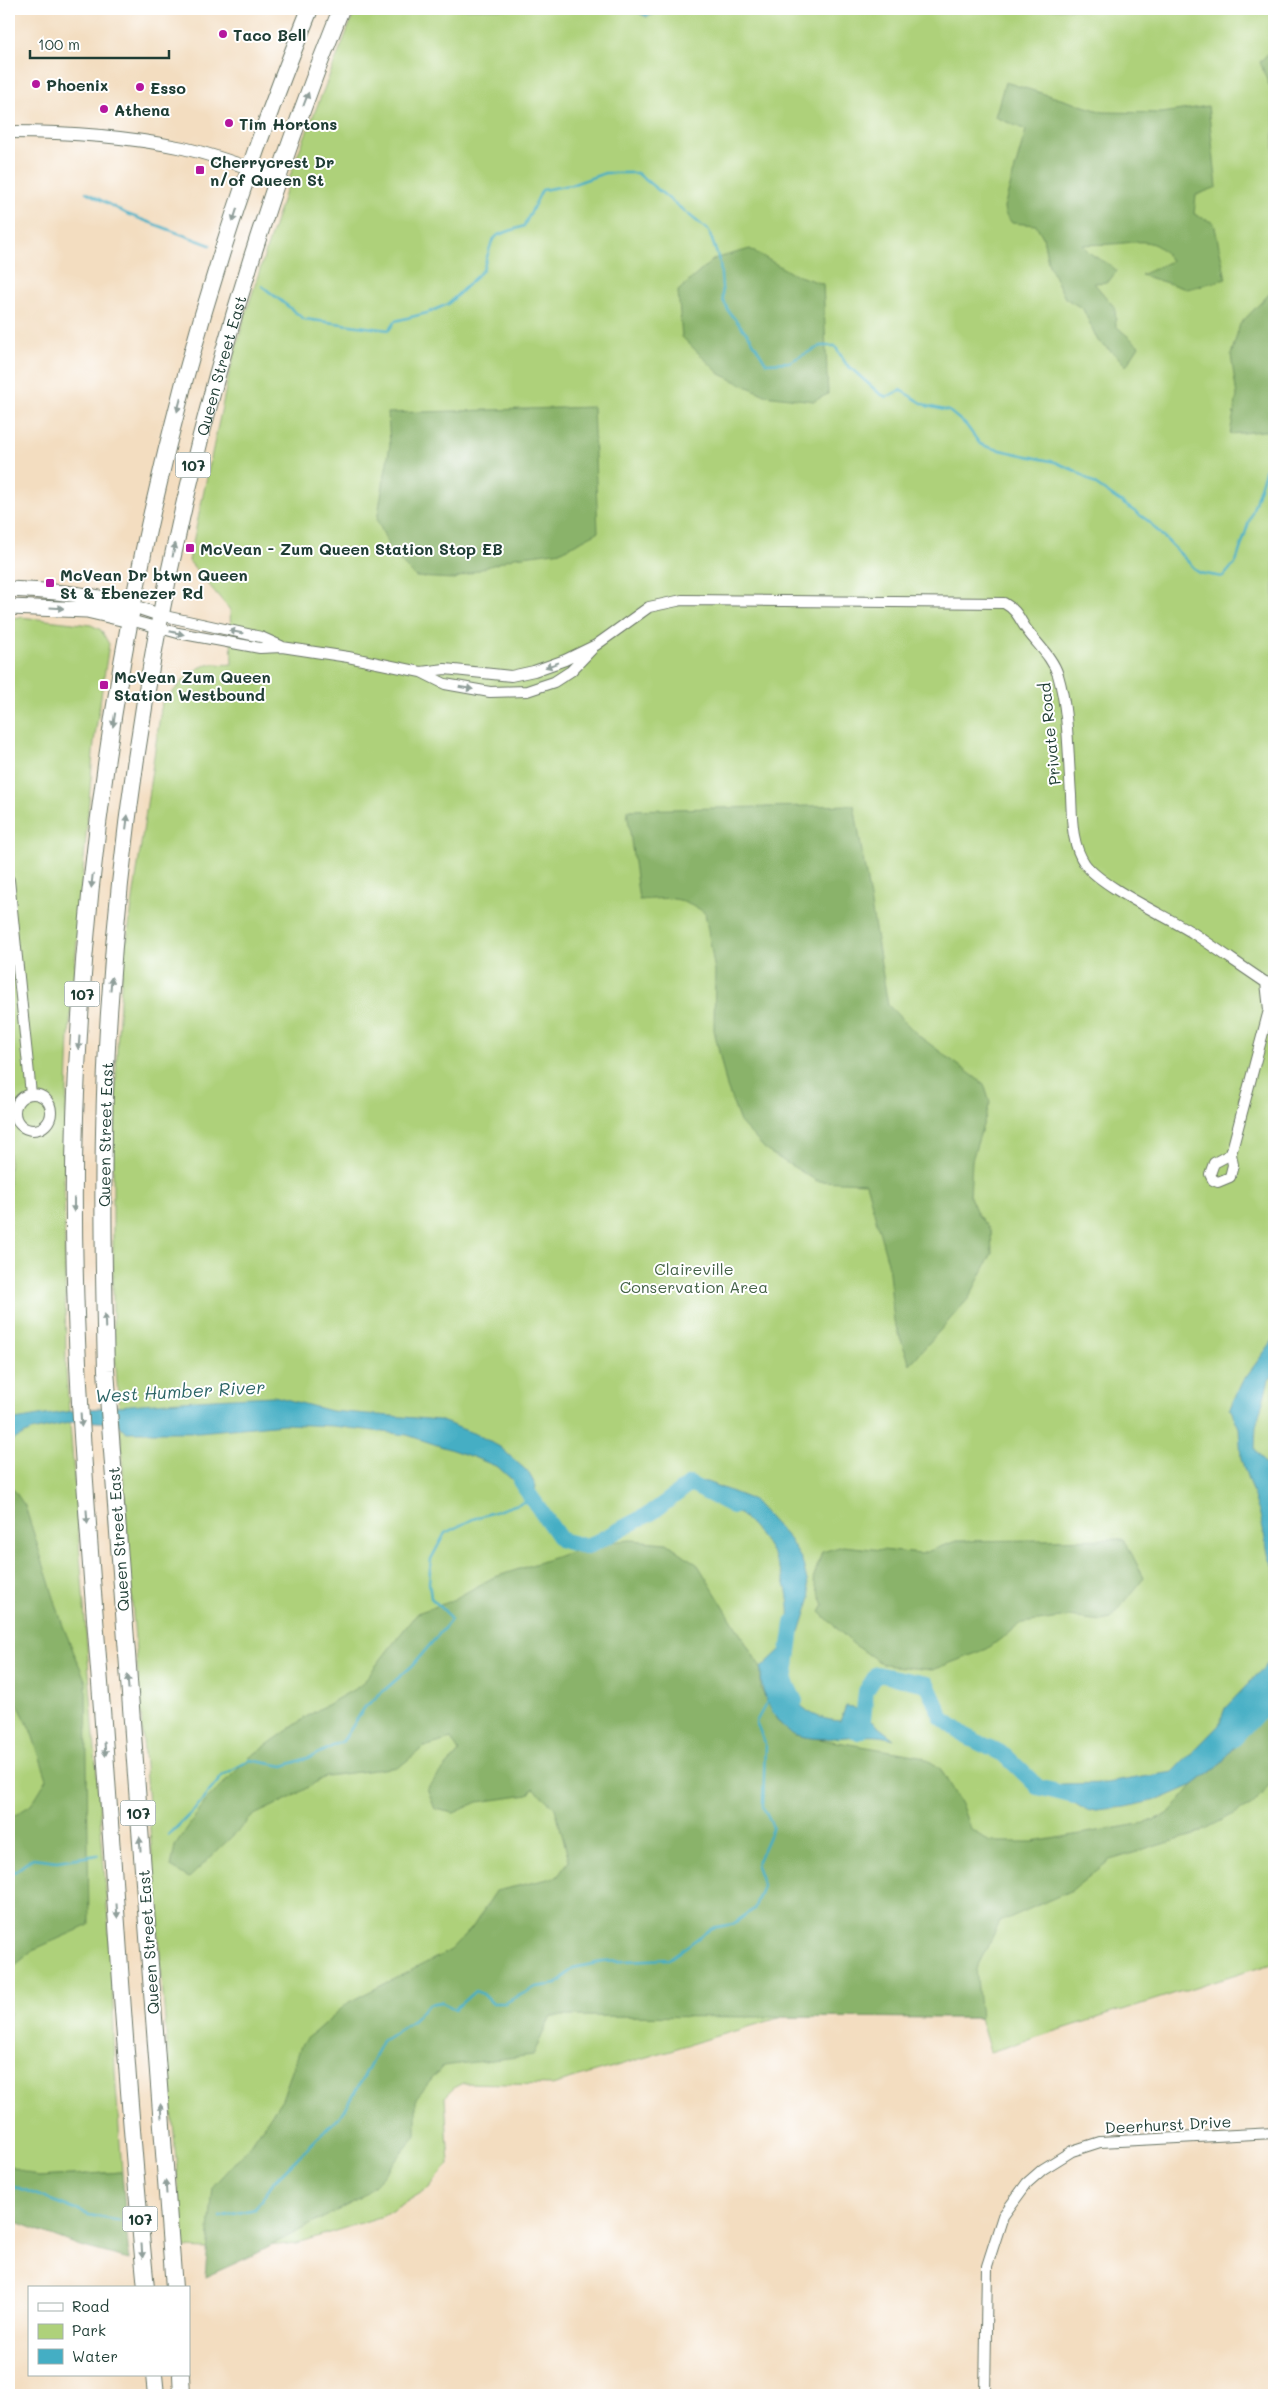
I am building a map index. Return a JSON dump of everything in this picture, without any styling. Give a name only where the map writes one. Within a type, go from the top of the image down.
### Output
[{"type":"main road","name":"Queen Street East","points":[[146,2286],[78,1372],[74,1188],[82,1000],[100,814],[131,613],[158,488],[202,320],[251,169],[310,9]]},
{"type":"main road","name":"Queen Street East","points":[[174,2286],[106,1370],[103,1247],[104,1115],[109,1014],[129,812],[159,621],[183,507],[213,388],[247,269],[277,178],[341,9]]},
{"type":"main road","points":[[9,589],[74,594],[111,600],[131,613]]},
{"type":"main road","points":[[9,607],[131,613]]},
{"type":"main road","points":[[154,2376],[156,2395]]},
{"type":"main road","points":[[181,2376],[182,2395]]},
{"type":"street","points":[[9,132],[87,134],[127,138],[184,149],[277,178]]},
{"type":"street","name":"Private Road","points":[[596,645],[649,608],[682,600],[1004,603],[1015,610],[1028,632],[1048,656],[1057,673],[1066,726],[1073,828],[1077,846],[1085,864],[1098,877],[1192,933],[1270,985],[1269,1010],[1232,1154]]},
{"type":"street","points":[[131,613],[260,648],[282,647],[348,657],[421,672],[445,684],[490,692],[528,691],[554,682],[571,671],[596,645]]},
{"type":"street","points":[[421,672],[445,669],[511,676],[534,671],[565,660],[596,645]]},
{"type":"street","points":[[9,880],[31,1094]]},
{"type":"street","name":"Deerhurst Drive","points":[[985,2395],[987,2266],[1003,2216],[1027,2183],[1072,2151],[1100,2142],[1274,2133]]},
{"type":"green space","name":"Claireville Conservation Area","points":[[356,9],[1274,9],[1274,1962],[990,2052],[980,2018],[782,2017],[552,2085],[463,2083],[455,2087],[445,2097],[449,2164],[429,2188],[383,2216],[297,2243],[231,2250],[183,2248],[132,1601],[113,1324],[113,1157],[117,1047],[124,940],[127,940],[162,702],[196,669],[212,664],[232,664],[230,610],[189,561],[229,374],[244,319],[294,164]]},
{"type":"green space","points":[[1274,47],[1274,98],[1260,62]]},
{"type":"green space","points":[[1005,82],[1103,112],[1162,113],[1208,106],[1217,187],[1196,195],[1194,214],[1214,223],[1226,279],[1187,289],[1141,275],[1171,261],[1165,252],[1152,243],[1083,245],[1091,254],[1117,271],[1108,282],[1094,283],[1115,308],[1116,326],[1139,346],[1126,366],[1098,341],[1083,309],[1065,298],[1048,263],[1043,237],[1036,225],[1012,223],[1005,214],[1004,207],[1026,130],[995,117]]},
{"type":"green space","points":[[750,249],[793,274],[823,284],[828,394],[814,401],[765,395],[720,374],[682,337],[678,291],[714,259]]},
{"type":"green space","points":[[1274,289],[1274,430],[1230,434],[1237,396],[1231,355],[1240,324]]},
{"type":"green space","points":[[593,407],[598,532],[562,551],[515,557],[454,579],[416,577],[393,554],[377,520],[390,445],[388,413]]},
{"type":"green space","points":[[20,617],[91,625],[101,630],[109,644],[94,742],[69,1035],[64,1171],[66,1372],[112,1971],[115,2071],[122,2172],[9,2179],[9,618]]},
{"type":"green space","points":[[854,805],[888,1005],[919,1036],[984,1084],[990,1103],[972,1160],[970,1197],[978,1215],[991,1231],[992,1253],[969,1298],[910,1364],[894,1321],[888,1263],[866,1183],[817,1181],[767,1151],[740,1122],[727,1087],[714,1030],[715,971],[705,913],[681,900],[639,900],[627,810]]},
{"type":"green space","points":[[9,1483],[25,1506],[63,1626],[86,1682],[89,1925],[35,1949],[9,1970],[9,1819],[31,1805],[47,1779],[31,1731],[9,1686]]},
{"type":"green space","points":[[1124,1539],[1144,1578],[1111,1619],[1101,1621],[1069,1617],[1022,1623],[987,1649],[932,1670],[884,1665],[852,1643],[820,1612],[824,1605],[813,1579],[822,1552],[843,1546],[921,1554],[956,1541]]},
{"type":"green space","points":[[631,1540],[667,1543],[698,1565],[761,1668],[761,1689],[778,1722],[795,1735],[921,1756],[940,1768],[962,1806],[970,1829],[990,1842],[1033,1842],[1145,1823],[1168,1814],[1193,1785],[1222,1763],[1235,1746],[1252,1717],[1274,1692],[1274,1782],[1253,1804],[1194,1835],[1110,1860],[1072,1890],[1000,1922],[976,1969],[981,2018],[551,2016],[533,2055],[443,2066],[416,2098],[416,2135],[385,2174],[361,2198],[249,2257],[205,2277],[213,2186],[248,2148],[282,2099],[302,2043],[349,2002],[451,1950],[472,1928],[496,1891],[557,1877],[569,1861],[555,1808],[533,1788],[528,1795],[478,1802],[454,1813],[435,1809],[427,1788],[459,1752],[451,1739],[424,1747],[399,1767],[326,1776],[292,1797],[254,1815],[189,1878],[171,1867],[175,1846],[205,1802],[250,1757],[309,1715],[360,1686],[417,1613],[449,1602],[492,1578],[598,1543]]},
{"type":"green space","points":[[9,2165],[38,2177],[122,2172],[129,2259],[80,2246],[9,2219]]},
{"type":"water","points":[[630,9],[664,9],[647,17]]},
{"type":"water","points":[[1274,1339],[1274,1374],[1269,1380],[1256,1426],[1255,1449],[1274,1477],[1274,1567],[1269,1558],[1260,1515],[1241,1459],[1239,1428],[1230,1408],[1242,1382]]},
{"type":"water","points":[[274,1396],[331,1411],[439,1420],[478,1435],[500,1447],[528,1472],[536,1486],[533,1499],[498,1467],[473,1457],[407,1435],[333,1426],[284,1424],[199,1432],[127,1432],[115,1423],[78,1421],[31,1431],[9,1442],[9,1421],[42,1415],[174,1401]]},
{"type":"water","points":[[687,1480],[707,1482],[753,1500],[789,1539],[802,1560],[811,1597],[800,1632],[790,1645],[784,1643],[789,1621],[789,1602],[785,1584],[769,1548],[758,1532],[730,1506],[710,1494],[682,1485]]},
{"type":"water","points":[[781,1649],[790,1688],[803,1707],[812,1714],[825,1719],[840,1721],[846,1706],[853,1707],[894,1739],[879,1736],[812,1738],[797,1735],[783,1727],[767,1701],[763,1691],[761,1675],[761,1668]]},
{"type":"water","points":[[1274,1657],[1274,1692],[1252,1717],[1235,1746],[1222,1763],[1193,1785],[1161,1799],[1125,1807],[1087,1811],[1053,1790],[1061,1784],[1107,1783],[1173,1772],[1219,1725],[1225,1708]]},
{"type":"waterway","points":[[262,286],[304,319],[389,330],[395,321],[427,313],[448,304],[483,270],[492,241],[498,235],[524,226],[542,190],[571,185],[605,173],[637,173],[709,231],[720,263],[723,300],[729,312],[750,337],[766,363],[789,362],[821,346],[835,346],[846,364],[880,394],[887,397],[900,390],[927,406],[949,411],[966,425],[980,444],[1055,462],[1076,471],[1147,520],[1199,573],[1223,577],[1236,562],[1274,444]]},
{"type":"waterway","points":[[86,192],[127,214],[210,245]]},
{"type":"waterway","name":"West Humber River","points":[[520,1481],[561,1540],[587,1547],[651,1513],[690,1484],[733,1506]]},
{"type":"waterway","points":[[169,1835],[195,1809],[223,1775],[250,1760],[283,1766],[311,1757],[343,1741],[365,1707],[412,1666],[451,1620],[445,1611],[431,1598],[429,1582],[431,1559],[445,1533],[473,1519],[533,1499]]},
{"type":"waterway","name":"West Humber River","points":[[793,1623],[785,1681],[795,1701]]},
{"type":"waterway","points":[[781,1649],[784,1643]]},
{"type":"waterway","name":"West Humber River","points":[[857,1732],[862,1730],[866,1691],[877,1674],[927,1684],[942,1718],[967,1737],[1005,1755],[1038,1787],[1074,1796]]},
{"type":"waterway","name":"West Humber River","points":[[1234,1739],[1260,1711],[1274,1682]]},
{"type":"waterway","points":[[220,2217],[255,2209],[274,2181],[340,2116],[361,2082],[382,2041],[411,2022],[429,2004],[441,2002],[455,2009],[475,1991],[483,1994],[492,2003],[505,2003],[536,1987],[557,1984],[573,1968],[602,1962],[669,1959],[712,1928],[733,1924],[754,1909],[763,1886],[756,1865],[773,1827],[763,1807],[765,1743],[756,1722],[767,1702]]},
{"type":"waterway","points":[[9,1876],[33,1858],[57,1861],[98,1855]]},
{"type":"waterway","points":[[9,2184],[89,2215],[119,2221]]},
{"type":"place","name":"Taco Bell","points":[[223,34]]},
{"type":"place","name":"Phoenix","points":[[36,84]]},
{"type":"place","name":"Esso","points":[[140,87]]},
{"type":"place","name":"Athena","points":[[104,109]]},
{"type":"place","name":"Tim Hortons","points":[[229,123]]},
{"type":"place","name":"Cherrycrest Dr n/of Queen St","points":[[200,170]]},
{"type":"place","name":"McVean - Zum Queen Station Stop EB","points":[[190,548]]},
{"type":"place","name":"McVean Dr btwn Queen St & Ebenezer Rd","points":[[50,583]]},
{"type":"place","name":"McVean Zum Queen Station Westbound","points":[[104,685]]}]
